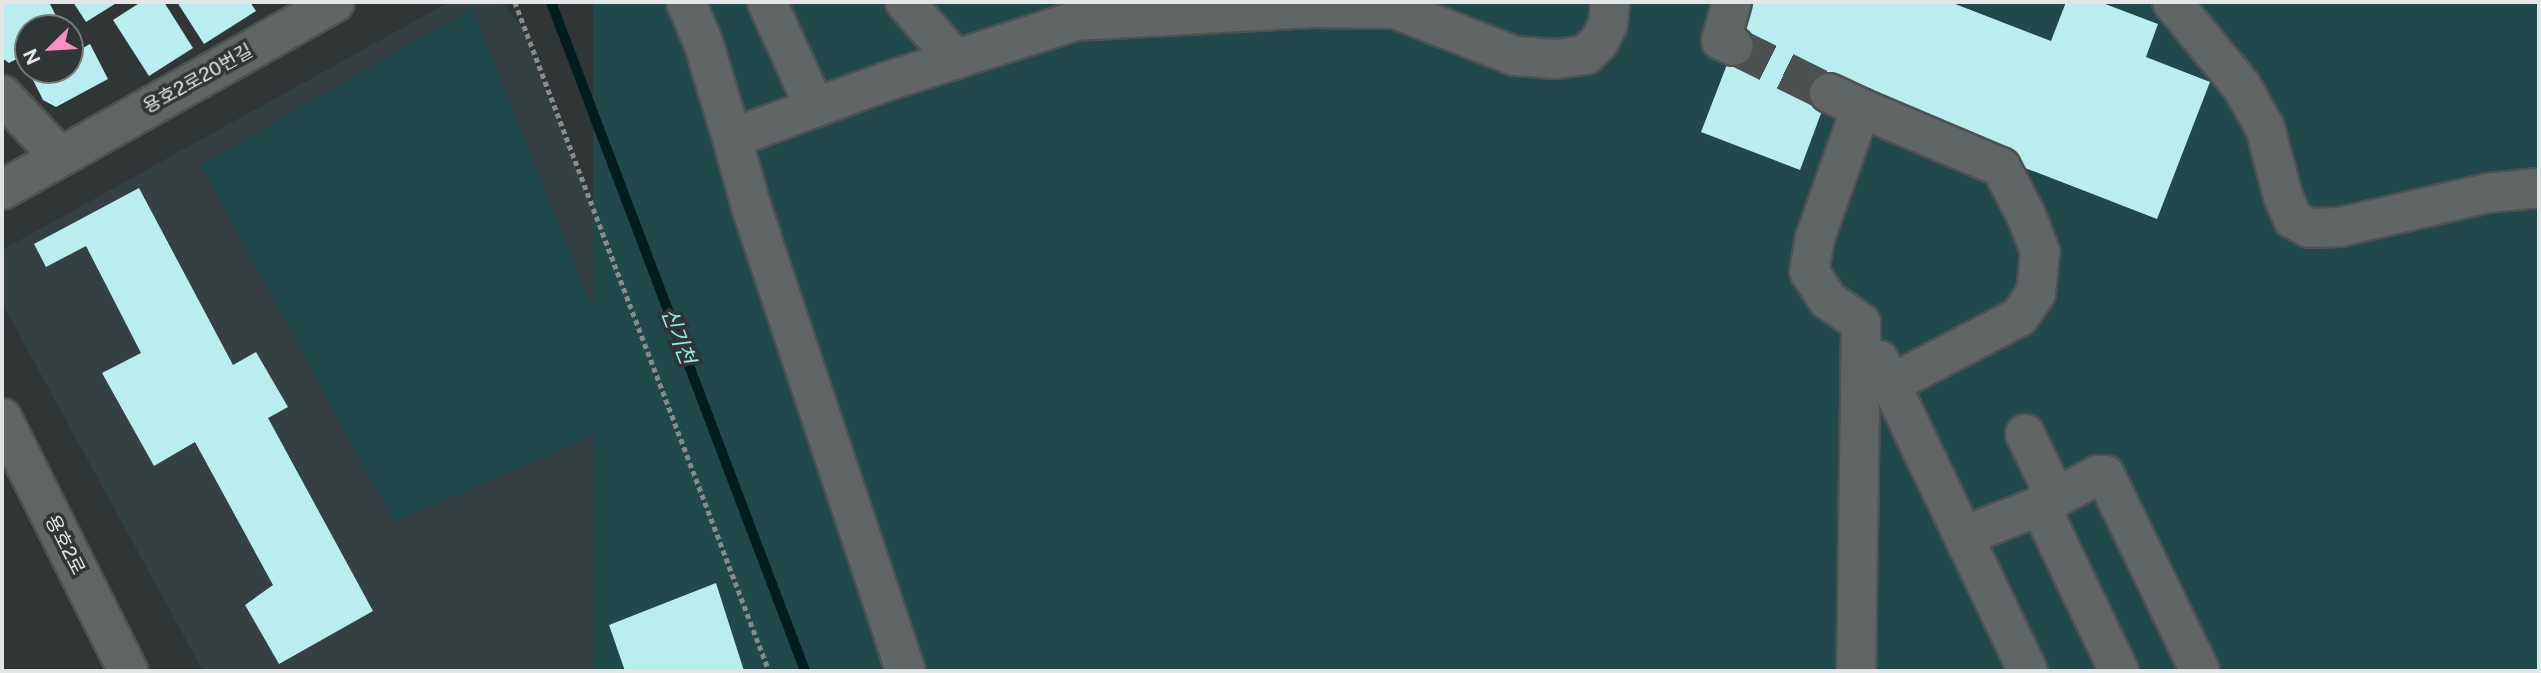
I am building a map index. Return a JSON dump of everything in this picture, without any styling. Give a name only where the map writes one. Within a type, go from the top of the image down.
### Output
[{"type":"street","name":"용호2로20번길","points":[[2,190],[335,2]]},
{"type":"street","points":[[686,2],[703,42],[756,219],[906,671]]},
{"type":"street","points":[[767,2],[816,108]]},
{"type":"street","points":[[905,2],[956,60]]},
{"type":"street","points":[[732,138],[956,60],[1075,22],[1313,8],[1395,9],[1515,56],[1556,59],[1586,55],[1599,42],[1608,24],[1609,2]]},
{"type":"street","points":[[1732,2],[1721,40],[1734,46]]},
{"type":"street","points":[[2172,2],[2242,87],[2264,128],[2283,196],[2293,219],[2309,228],[2340,227],[2476,195],[2539,188]]},
{"type":"street","points":[[2,95],[60,157]]},
{"type":"street","points":[[1891,384],[2019,317],[2036,293],[2040,252],[2026,215],[2001,167],[1845,100],[1809,271],[1828,300],[1861,323],[1891,384],[1966,535],[2028,671]]},
{"type":"street","points":[[1856,671],[1861,323]]},
{"type":"street","name":"용호2로","points":[[2,418],[128,671]]},
{"type":"street","points":[[2025,434],[2048,502],[2119,671]]},
{"type":"street","points":[[1966,535],[2048,502],[2098,475],[2108,478],[2200,671]]},
{"type":"path","points":[[515,2],[769,671]]},
{"type":"shaded area","points":[[449,2],[502,2],[522,28],[729,566],[766,671],[203,671],[2,303],[2,250]]},
{"type":"shaded area","points":[[593,2],[2539,2],[2539,671],[593,671]]},
{"type":"shaded area","points":[[472,8],[637,417],[394,522],[201,165]]},
{"type":"building","points":[[49,2],[55,14],[14,14],[14,60],[9,63],[2,58],[2,3]]},
{"type":"building","points":[[73,2],[118,2],[86,22],[84,14],[81,14]]},
{"type":"building","points":[[141,2],[164,2],[193,48],[149,76],[113,20]]},
{"type":"building","points":[[177,2],[250,2],[256,11],[204,44]]},
{"type":"building","points":[[1751,2],[1950,2],[2051,41],[2066,2],[2100,2],[2158,24],[2146,57],[2210,82],[2157,219],[1829,92],[1800,170],[1701,132]]},
{"type":"building","points":[[90,44],[108,79],[56,107],[43,100],[35,84],[84,84],[84,47]]},
{"type":"building","points":[[139,188],[233,365],[256,352],[288,407],[268,418],[373,611],[279,664],[245,605],[273,585],[195,442],[154,466],[102,373],[141,353],[86,246],[46,267],[34,244]]},
{"type":"building","points":[[716,583],[744,671],[625,671],[609,625]]},
{"type":"waterway","name":"신기천","points":[[551,2],[805,671]]},
{"type":"tunnel","points":[[1734,46],[1829,93]]}]
